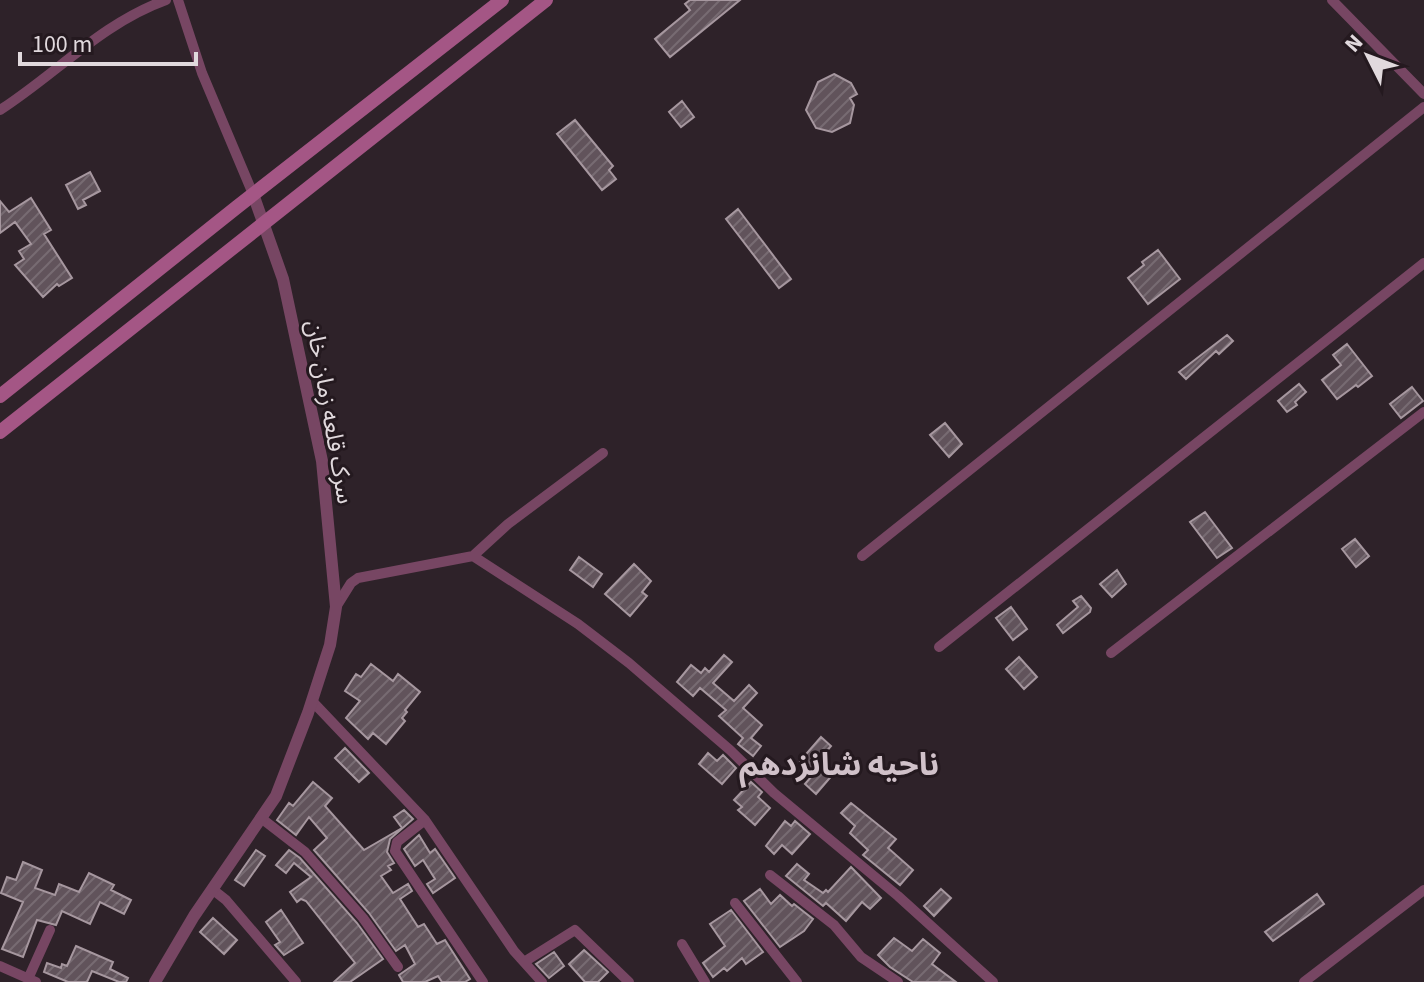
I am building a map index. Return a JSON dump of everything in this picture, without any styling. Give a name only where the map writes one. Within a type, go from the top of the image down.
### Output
[{"type":"main road","points":[[0,396],[502,0]]},
{"type":"main road","points":[[0,432],[546,0]]},
{"type":"street","points":[[0,110],[115,24],[140,9],[166,0]]},
{"type":"street","points":[[178,0],[202,73],[253,194]]},
{"type":"street","points":[[1332,0],[1424,94]]},
{"type":"street","points":[[862,556],[1424,107]]},
{"type":"street","name":"سرک قلعه زمان خان","points":[[155,982],[212,889],[276,796],[330,645],[336,607],[322,461],[283,279],[253,194]]},
{"type":"street","points":[[939,647],[1424,263]]},
{"type":"street","points":[[1111,653],[1424,412]]},
{"type":"street","points":[[336,607],[351,583],[358,578],[473,556],[508,524],[603,453]]},
{"type":"street","points":[[473,556],[578,624],[629,663],[993,982]]},
{"type":"street","points":[[312,701],[425,820],[468,887],[542,982]]},
{"type":"street","points":[[261,818],[305,852],[363,918],[398,967]]},
{"type":"street","points":[[425,820],[397,842],[395,851],[483,982]]},
{"type":"street","points":[[770,875],[834,925],[861,957],[898,982]]},
{"type":"street","points":[[212,889],[226,900],[296,982]]},
{"type":"street","points":[[1304,982],[1424,890]]},
{"type":"street","points":[[735,903],[797,982]]},
{"type":"street","points":[[0,966],[32,980],[50,930]]},
{"type":"street","points":[[524,962],[575,930],[629,982]]},
{"type":"street","points":[[682,944],[705,982]]},
{"type":"building","points":[[690,0],[740,0],[670,57],[655,39],[690,10],[685,4]]},
{"type":"building","points":[[834,74],[851,83],[857,94],[850,98],[854,105],[850,123],[832,132],[816,128],[806,110],[818,82]]},
{"type":"building","points":[[682,101],[694,117],[681,127],[669,112]]},
{"type":"building","points":[[575,120],[613,166],[609,170],[616,179],[602,190],[557,134]]},
{"type":"building","points":[[90,172],[100,191],[83,200],[86,205],[78,209],[66,185]]},
{"type":"building","points":[[31,198],[51,230],[44,234],[72,278],[59,286],[57,284],[43,297],[15,265],[24,259],[19,251],[31,244],[15,222],[0,233],[0,201],[9,212]]},
{"type":"building","points":[[738,209],[791,279],[779,288],[726,219]]},
{"type":"building","points":[[1158,250],[1180,279],[1148,304],[1128,278]]},
{"type":"building","points":[[1227,335],[1233,341],[1219,354],[1216,351],[1186,379],[1179,372]]},
{"type":"building","points":[[1347,344],[1372,376],[1337,399],[1322,380],[1341,365],[1333,355]]},
{"type":"building","points":[[1299,384],[1306,392],[1295,402],[1297,405],[1287,412],[1278,401]]},
{"type":"building","points":[[1412,387],[1423,401],[1401,418],[1390,404]]},
{"type":"building","points":[[945,423],[962,444],[949,457],[930,435]]},
{"type":"building","points":[[1205,512],[1232,548],[1217,558],[1190,522]]},
{"type":"building","points":[[1355,539],[1369,556],[1356,567],[1342,549]]},
{"type":"building","points":[[579,557],[602,574],[593,587],[570,570]]},
{"type":"building","points":[[634,564],[651,581],[642,592],[647,596],[630,616],[605,594]]},
{"type":"building","points":[[1117,570],[1126,584],[1112,597],[1100,584]]},
{"type":"building","points":[[1081,596],[1091,608],[1090,612],[1063,633],[1057,625],[1078,607],[1073,601]]},
{"type":"building","points":[[1011,607],[1027,629],[1013,640],[996,618]]},
{"type":"building","points":[[724,655],[732,662],[713,683],[734,701],[749,685],[757,693],[743,708],[762,725],[751,738],[761,746],[753,756],[738,744],[743,738],[719,716],[726,710],[700,688],[693,696],[677,682],[691,665],[701,673],[705,668],[709,672]]},
{"type":"building","points":[[1019,657],[1037,677],[1024,689],[1006,669]]},
{"type":"building","points":[[371,664],[393,681],[398,674],[420,692],[405,710],[407,712],[402,718],[405,721],[386,744],[373,733],[368,739],[346,718],[360,701],[345,691],[356,674],[361,677]]},
{"type":"building","points":[[821,737],[831,746],[819,760],[834,773],[816,794],[805,784],[812,776],[800,761]]},
{"type":"building","points":[[345,748],[369,773],[359,782],[335,758]]},
{"type":"building","points":[[708,753],[717,761],[723,755],[736,768],[722,784],[699,764]]},
{"type":"building","points":[[313,782],[332,798],[325,806],[364,850],[402,828],[394,817],[404,810],[413,819],[390,839],[387,852],[394,863],[388,866],[391,870],[381,876],[393,893],[408,884],[412,891],[400,899],[418,927],[424,924],[437,944],[445,940],[470,979],[465,982],[442,982],[438,976],[425,982],[403,982],[399,975],[415,964],[405,945],[396,951],[369,913],[314,850],[327,838],[309,817],[296,835],[277,820],[289,803],[293,806]]},
{"type":"building","points":[[751,782],[762,792],[758,797],[770,808],[755,825],[738,810],[742,807],[734,800]]},
{"type":"building","points":[[851,803],[896,839],[888,848],[913,870],[900,885],[863,855],[868,850],[850,833],[855,826],[841,813]]},
{"type":"building","points":[[785,821],[791,826],[795,821],[810,834],[792,854],[782,845],[774,854],[766,846]]},
{"type":"building","points":[[419,835],[430,853],[435,849],[455,878],[433,893],[427,884],[435,879],[423,860],[415,866],[404,849]]},
{"type":"building","points":[[256,850],[265,856],[244,886],[235,880]]},
{"type":"building","points":[[289,850],[300,858],[357,923],[383,959],[350,982],[334,982],[355,963],[306,901],[301,899],[297,902],[290,892],[311,877],[294,863],[286,873],[276,865]]},
{"type":"building","points":[[23,862],[42,870],[35,888],[55,895],[59,884],[79,892],[89,873],[114,885],[111,890],[131,900],[124,914],[100,902],[90,924],[62,911],[56,925],[37,920],[23,957],[2,949],[23,902],[1,893],[7,877],[16,880]]},
{"type":"building","points":[[797,864],[809,874],[804,880],[823,893],[828,892],[851,867],[881,898],[870,909],[862,902],[846,921],[786,876]]},
{"type":"building","points":[[760,889],[771,904],[780,895],[813,919],[804,931],[780,947],[744,901]]},
{"type":"building","points":[[941,889],[951,898],[934,916],[924,906]]},
{"type":"building","points":[[1317,894],[1324,904],[1273,941],[1265,932]]},
{"type":"building","points":[[281,910],[303,943],[284,955],[275,945],[280,942],[266,922]]},
{"type":"building","points":[[731,910],[763,952],[746,964],[742,958],[727,971],[724,968],[713,977],[703,963],[725,946],[710,924]]},
{"type":"building","points":[[213,918],[237,940],[224,954],[200,932]]},
{"type":"building","points":[[894,938],[912,951],[923,939],[940,953],[932,964],[956,982],[913,982],[890,967],[878,955]]},
{"type":"building","points":[[76,946],[113,962],[110,969],[128,978],[126,982],[92,971],[87,982],[68,982],[44,972],[47,963],[61,968],[62,964],[67,966]]},
{"type":"building","points":[[584,950],[608,972],[598,982],[585,982],[569,964]]},
{"type":"building","points":[[554,952],[564,966],[549,978],[536,964]]},
{"type":"district","name":"ناحیه شانزدهم","points":[[839,764]]}]
